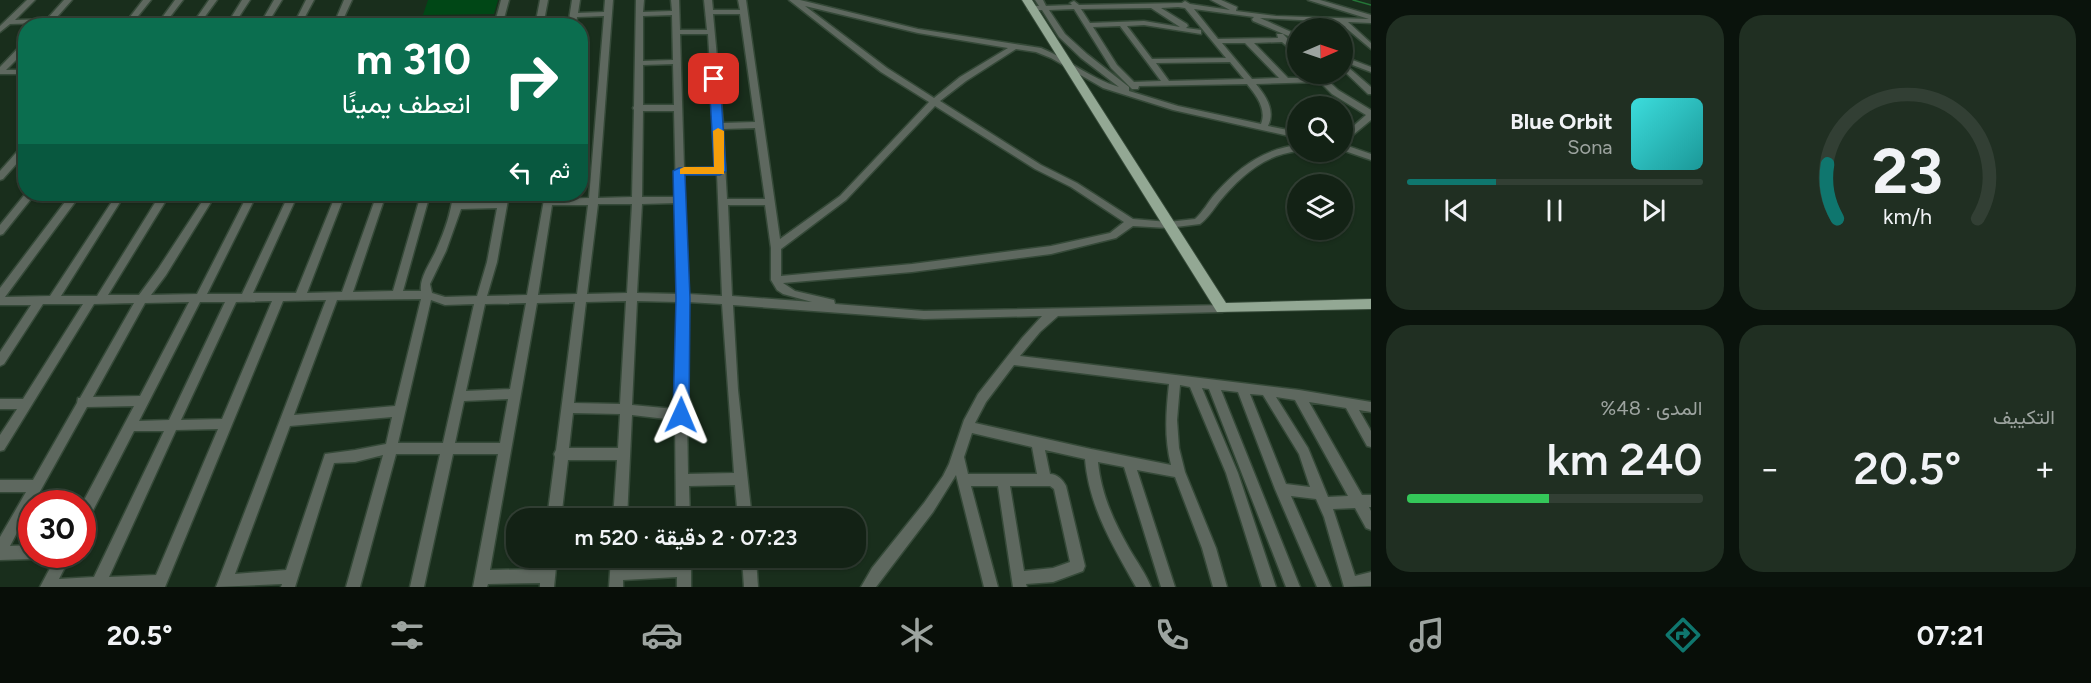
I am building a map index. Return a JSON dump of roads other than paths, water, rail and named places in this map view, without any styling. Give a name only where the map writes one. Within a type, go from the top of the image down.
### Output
[{"type":"main road","points":[[1035,4],[1068,65],[1222,308],[1371,304]]},
{"type":"street","points":[[0,30],[31,0]]},
{"type":"street","points":[[51,18],[68,0]]},
{"type":"street","points":[[132,18],[147,0]]},
{"type":"street","points":[[165,18],[179,0]]},
{"type":"street","points":[[200,18],[213,0]]},
{"type":"street","points":[[234,18],[246,0]]},
{"type":"street","points":[[267,18],[278,0]]},
{"type":"street","points":[[300,18],[310,0]]},
{"type":"street","points":[[340,18],[348,0]]},
{"type":"street","points":[[500,18],[505,0]]},
{"type":"street","points":[[540,18],[544,0]]},
{"type":"street","points":[[573,18],[576,0]]},
{"type":"street","points":[[555,508],[593,203],[609,0]]},
{"type":"street","points":[[620,508],[630,297],[637,202],[640,0]]},
{"type":"street","points":[[675,0],[676,108],[683,298],[681,415],[683,508]]},
{"type":"street","points":[[708,0],[744,508]]},
{"type":"street","points":[[742,0],[776,248],[776,280],[781,288],[788,291],[826,301],[842,308]]},
{"type":"street","points":[[792,0],[918,31],[1038,50],[1054,56],[1100,83],[1137,96],[1196,113],[1287,133]]},
{"type":"street","points":[[792,0],[884,70],[1038,167],[1074,185],[1131,222],[1168,225],[1197,222],[1235,178],[1252,163],[1280,148],[1287,148]]},
{"type":"street","points":[[1215,0],[1287,33]]},
{"type":"street","points":[[1312,0],[1371,19]]},
{"type":"street","points":[[1151,3],[1174,21],[1214,39],[1283,40]]},
{"type":"street","points":[[1186,3],[1264,99],[1267,120],[1263,128]]},
{"type":"street","points":[[1035,4],[1186,3],[1249,16],[1287,19]]},
{"type":"street","points":[[1035,4],[1069,42],[1137,96]]},
{"type":"street","points":[[1075,4],[1114,66],[1147,99]]},
{"type":"street","points":[[710,12],[744,12]]},
{"type":"street","points":[[640,14],[675,13]]},
{"type":"street","points":[[574,15],[607,14]]},
{"type":"street","points":[[1353,20],[1371,19]]},
{"type":"street","points":[[8,22],[18,22]]},
{"type":"street","points":[[1122,24],[1167,83]]},
{"type":"street","points":[[1088,25],[1154,24],[1198,33]]},
{"type":"street","points":[[1269,25],[1287,44]]},
{"type":"street","points":[[1353,31],[1370,46]]},
{"type":"street","points":[[675,32],[711,32]]},
{"type":"street","points":[[1247,40],[1285,81]]},
{"type":"street","points":[[776,248],[801,227],[830,210],[843,198],[935,101],[963,79],[1014,46]]},
{"type":"street","points":[[0,72],[18,53]]},
{"type":"street","points":[[1150,61],[1231,60]]},
{"type":"street","points":[[639,63],[676,62]]},
{"type":"street","points":[[1353,63],[1371,70]]},
{"type":"street","points":[[0,72],[18,72]]},
{"type":"street","points":[[1353,75],[1371,92]]},
{"type":"street","points":[[1131,84],[1285,81]]},
{"type":"street","points":[[1326,84],[1335,92],[1371,114],[1353,131]]},
{"type":"street","points":[[637,108],[676,108]]},
{"type":"street","points":[[718,126],[760,125]]},
{"type":"street","points":[[1353,151],[1371,157]]},
{"type":"street","points":[[0,177],[18,156]]},
{"type":"street","points":[[679,171],[720,171]]},
{"type":"street","points":[[0,232],[24,201]]},
{"type":"street","points":[[0,296],[71,201]]},
{"type":"street","points":[[53,300],[116,201]]},
{"type":"street","points":[[0,446],[160,201]]},
{"type":"street","points":[[18,552],[0,551],[142,299],[162,272],[207,201]]},
{"type":"street","points":[[96,491],[248,201]]},
{"type":"street","points":[[246,297],[290,201]]},
{"type":"street","points":[[300,297],[337,201]]},
{"type":"street","points":[[346,296],[379,201]]},
{"type":"street","points":[[397,295],[423,201]]},
{"type":"street","points":[[353,587],[391,448],[426,295],[424,284],[441,251],[457,201]]},
{"type":"street","points":[[417,587],[481,299],[492,262],[504,201]]},
{"type":"street","points":[[548,201],[481,582],[548,581]]},
{"type":"street","points":[[575,201],[593,203],[680,201]]},
{"type":"street","points":[[723,202],[770,202]]},
{"type":"street","points":[[457,206],[503,205]]},
{"type":"street","points":[[776,280],[912,268],[1051,250],[1113,236],[1131,222]]},
{"type":"street","points":[[0,301],[397,295],[426,295],[445,301],[630,297],[729,299],[924,315],[1222,308]]},
{"type":"street","points":[[333,296],[224,584],[289,582],[329,458],[355,456],[391,448],[504,449]]},
{"type":"street","points":[[56,568],[47,586],[159,585],[279,297]]},
{"type":"street","points":[[97,586],[232,298]]},
{"type":"street","points":[[0,361],[40,300]]},
{"type":"street","points":[[868,587],[889,555],[924,513],[948,479],[968,427],[986,390],[1036,327],[1054,313]]},
{"type":"street","points":[[1011,360],[1299,395],[1371,407]]},
{"type":"street","points":[[1175,380],[1171,426],[1173,448],[1179,472],[1204,532],[1220,587]]},
{"type":"street","points":[[1194,382],[1232,473],[1269,587]]},
{"type":"street","points":[[1213,384],[1293,587]]},
{"type":"street","points":[[1242,388],[1281,489],[1324,587]]},
{"type":"street","points":[[1266,391],[1293,437],[1301,445],[1322,498],[1352,587]]},
{"type":"street","points":[[459,396],[514,394]]},
{"type":"street","points":[[1299,395],[1365,502],[1371,524]]},
{"type":"street","points":[[82,402],[143,401]]},
{"type":"street","points":[[0,404],[26,404]]},
{"type":"street","points":[[1349,404],[1371,442]]},
{"type":"street","points":[[567,408],[625,409],[681,415]]},
{"type":"street","points":[[286,420],[399,411]]},
{"type":"street","points":[[130,426],[227,424]]},
{"type":"street","points":[[968,427],[1179,472]]},
{"type":"street","points":[[1037,443],[1045,480]]},
{"type":"street","points":[[560,454],[622,454]]},
{"type":"street","points":[[1091,455],[1097,495],[1108,525],[1144,587]]},
{"type":"street","points":[[958,458],[992,587]]},
{"type":"street","points":[[1128,460],[1168,587]]},
{"type":"street","points":[[682,480],[740,479]]},
{"type":"street","points":[[964,480],[1003,480],[1045,480],[1055,481],[1060,486],[1078,566],[1053,575],[1020,582],[1003,480]]},
{"type":"street","points":[[0,486],[35,486]]},
{"type":"street","points":[[1281,489],[1322,498],[1365,502]]},
{"type":"street","points":[[617,580],[667,568]]},
{"type":"street","points":[[684,568],[684,587]]},
{"type":"street","points":[[750,568],[751,587]]},
{"type":"street","points":[[1352,587],[1354,583],[1371,579]]},
{"type":"waterway","points":[[1353,0],[1371,5]]}]
